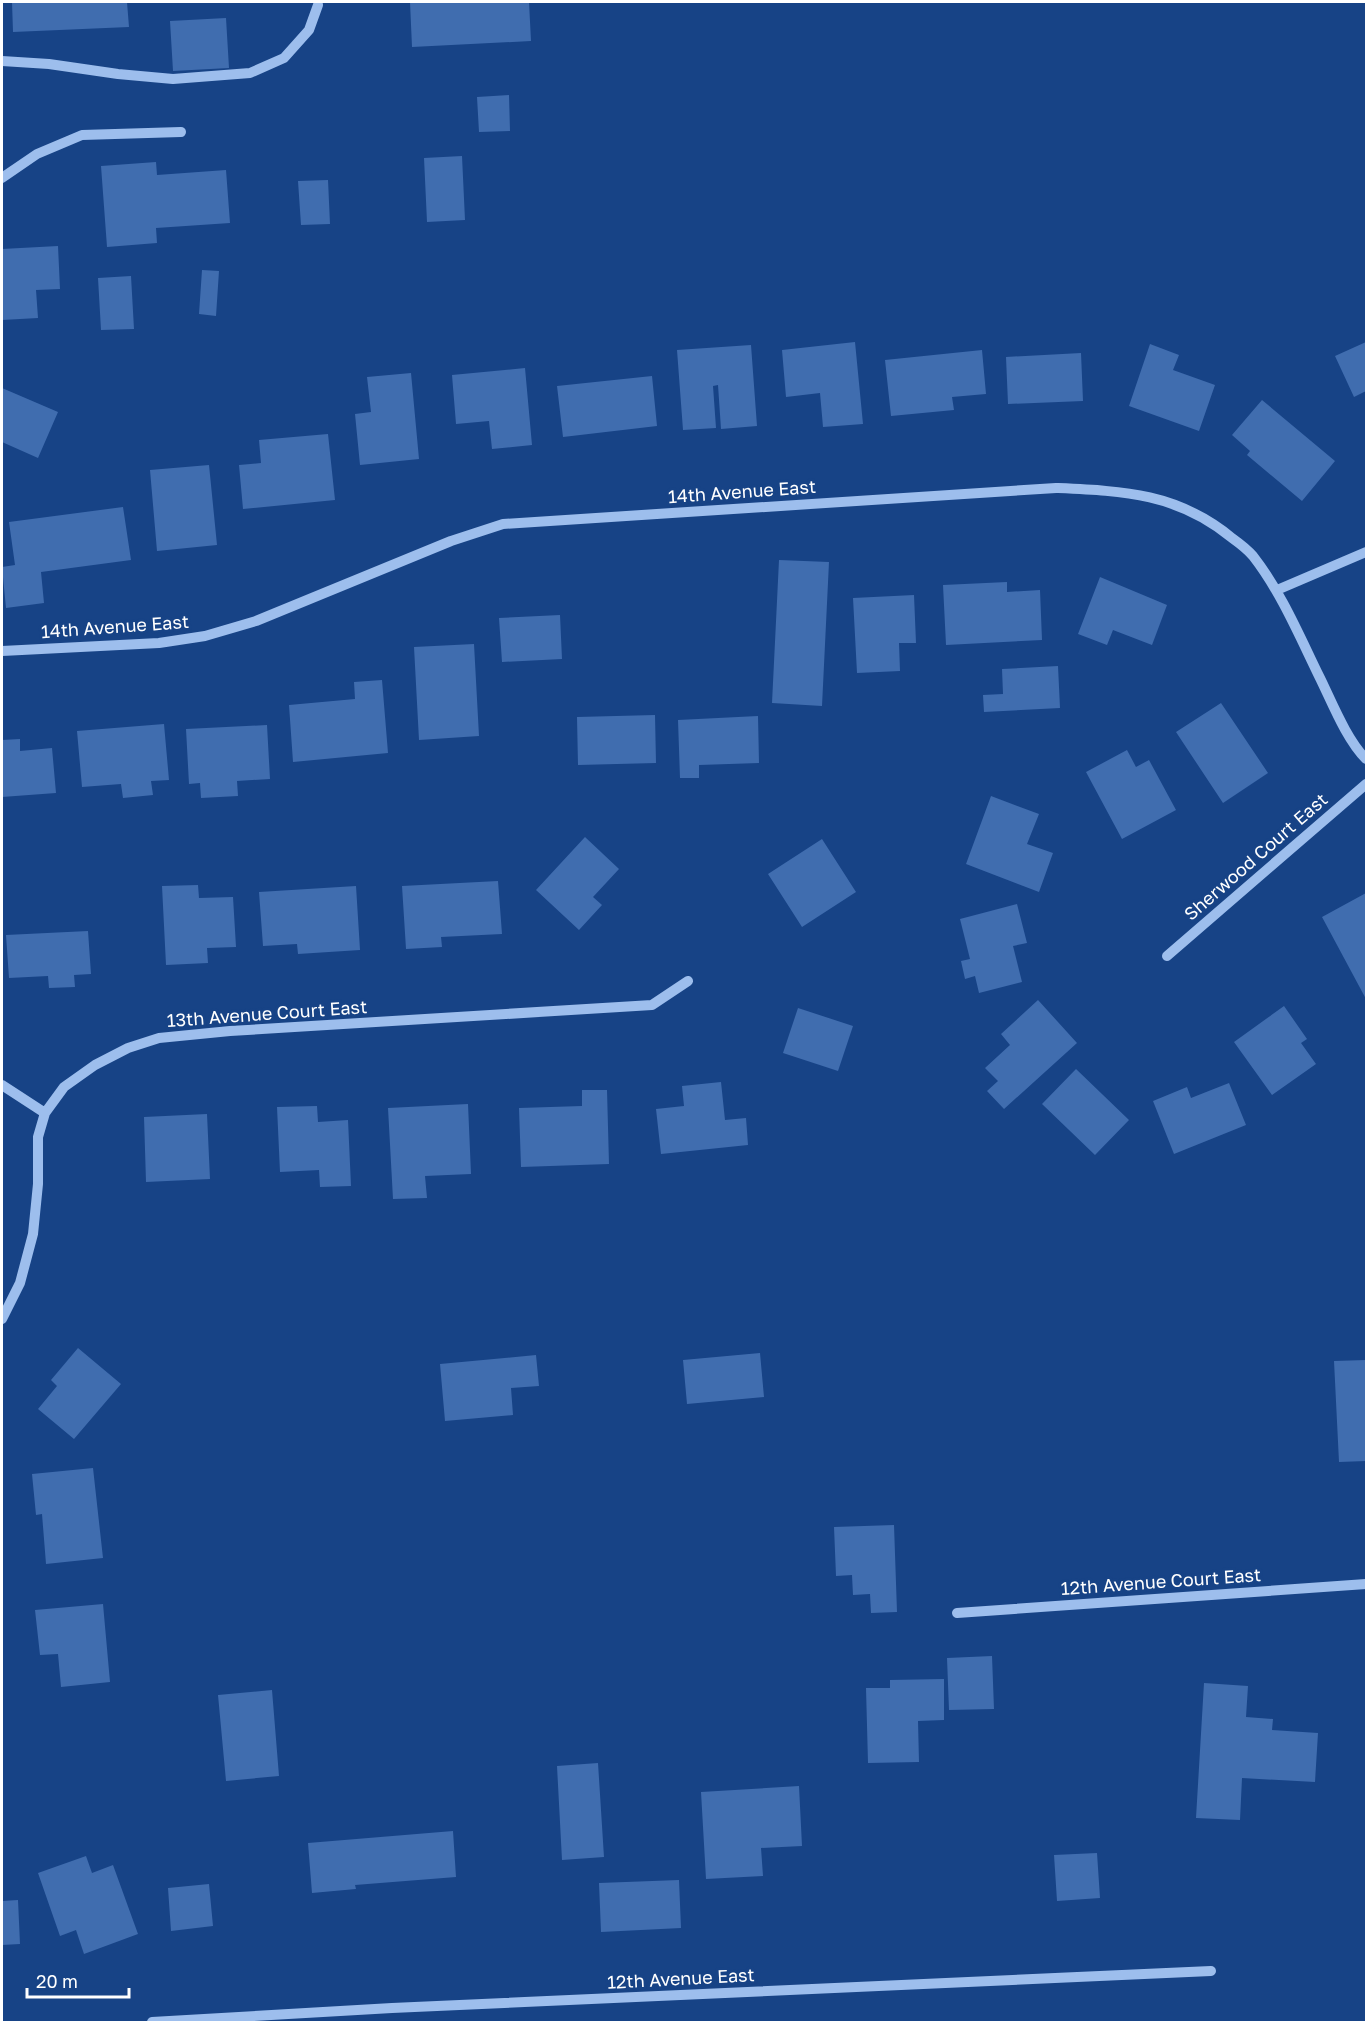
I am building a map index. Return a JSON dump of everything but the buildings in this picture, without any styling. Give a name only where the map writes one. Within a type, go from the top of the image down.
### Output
[{"type":"street","points":[[2,61],[173,78],[250,73],[284,58],[309,30],[318,5]]},
{"type":"street","points":[[2,178],[37,154],[82,135],[181,132]]},
{"type":"street","name":"14th Avenue East","points":[[2,651],[159,644],[205,636],[256,621],[451,541],[503,524],[1056,488],[1122,492],[1154,497],[1186,508],[1213,522],[1251,554],[1276,590],[1344,725],[1366,759]]},
{"type":"street","points":[[1276,590],[1366,552]]},
{"type":"street","name":"Sherwood Court East","points":[[1167,956],[1366,784]]},
{"type":"street","name":"13th Avenue Court East","points":[[2,1319],[20,1283],[33,1234],[38,1184],[38,1137],[45,1113],[64,1087],[95,1065],[128,1048],[159,1038],[230,1031],[652,1005],[688,981]]},
{"type":"street","points":[[2,1085],[45,1113]]},
{"type":"street","name":"12th Avenue Court East","points":[[957,1613],[1366,1584]]},
{"type":"street","name":"12th Avenue East","points":[[152,2022],[392,2008],[1211,1971]]}]
